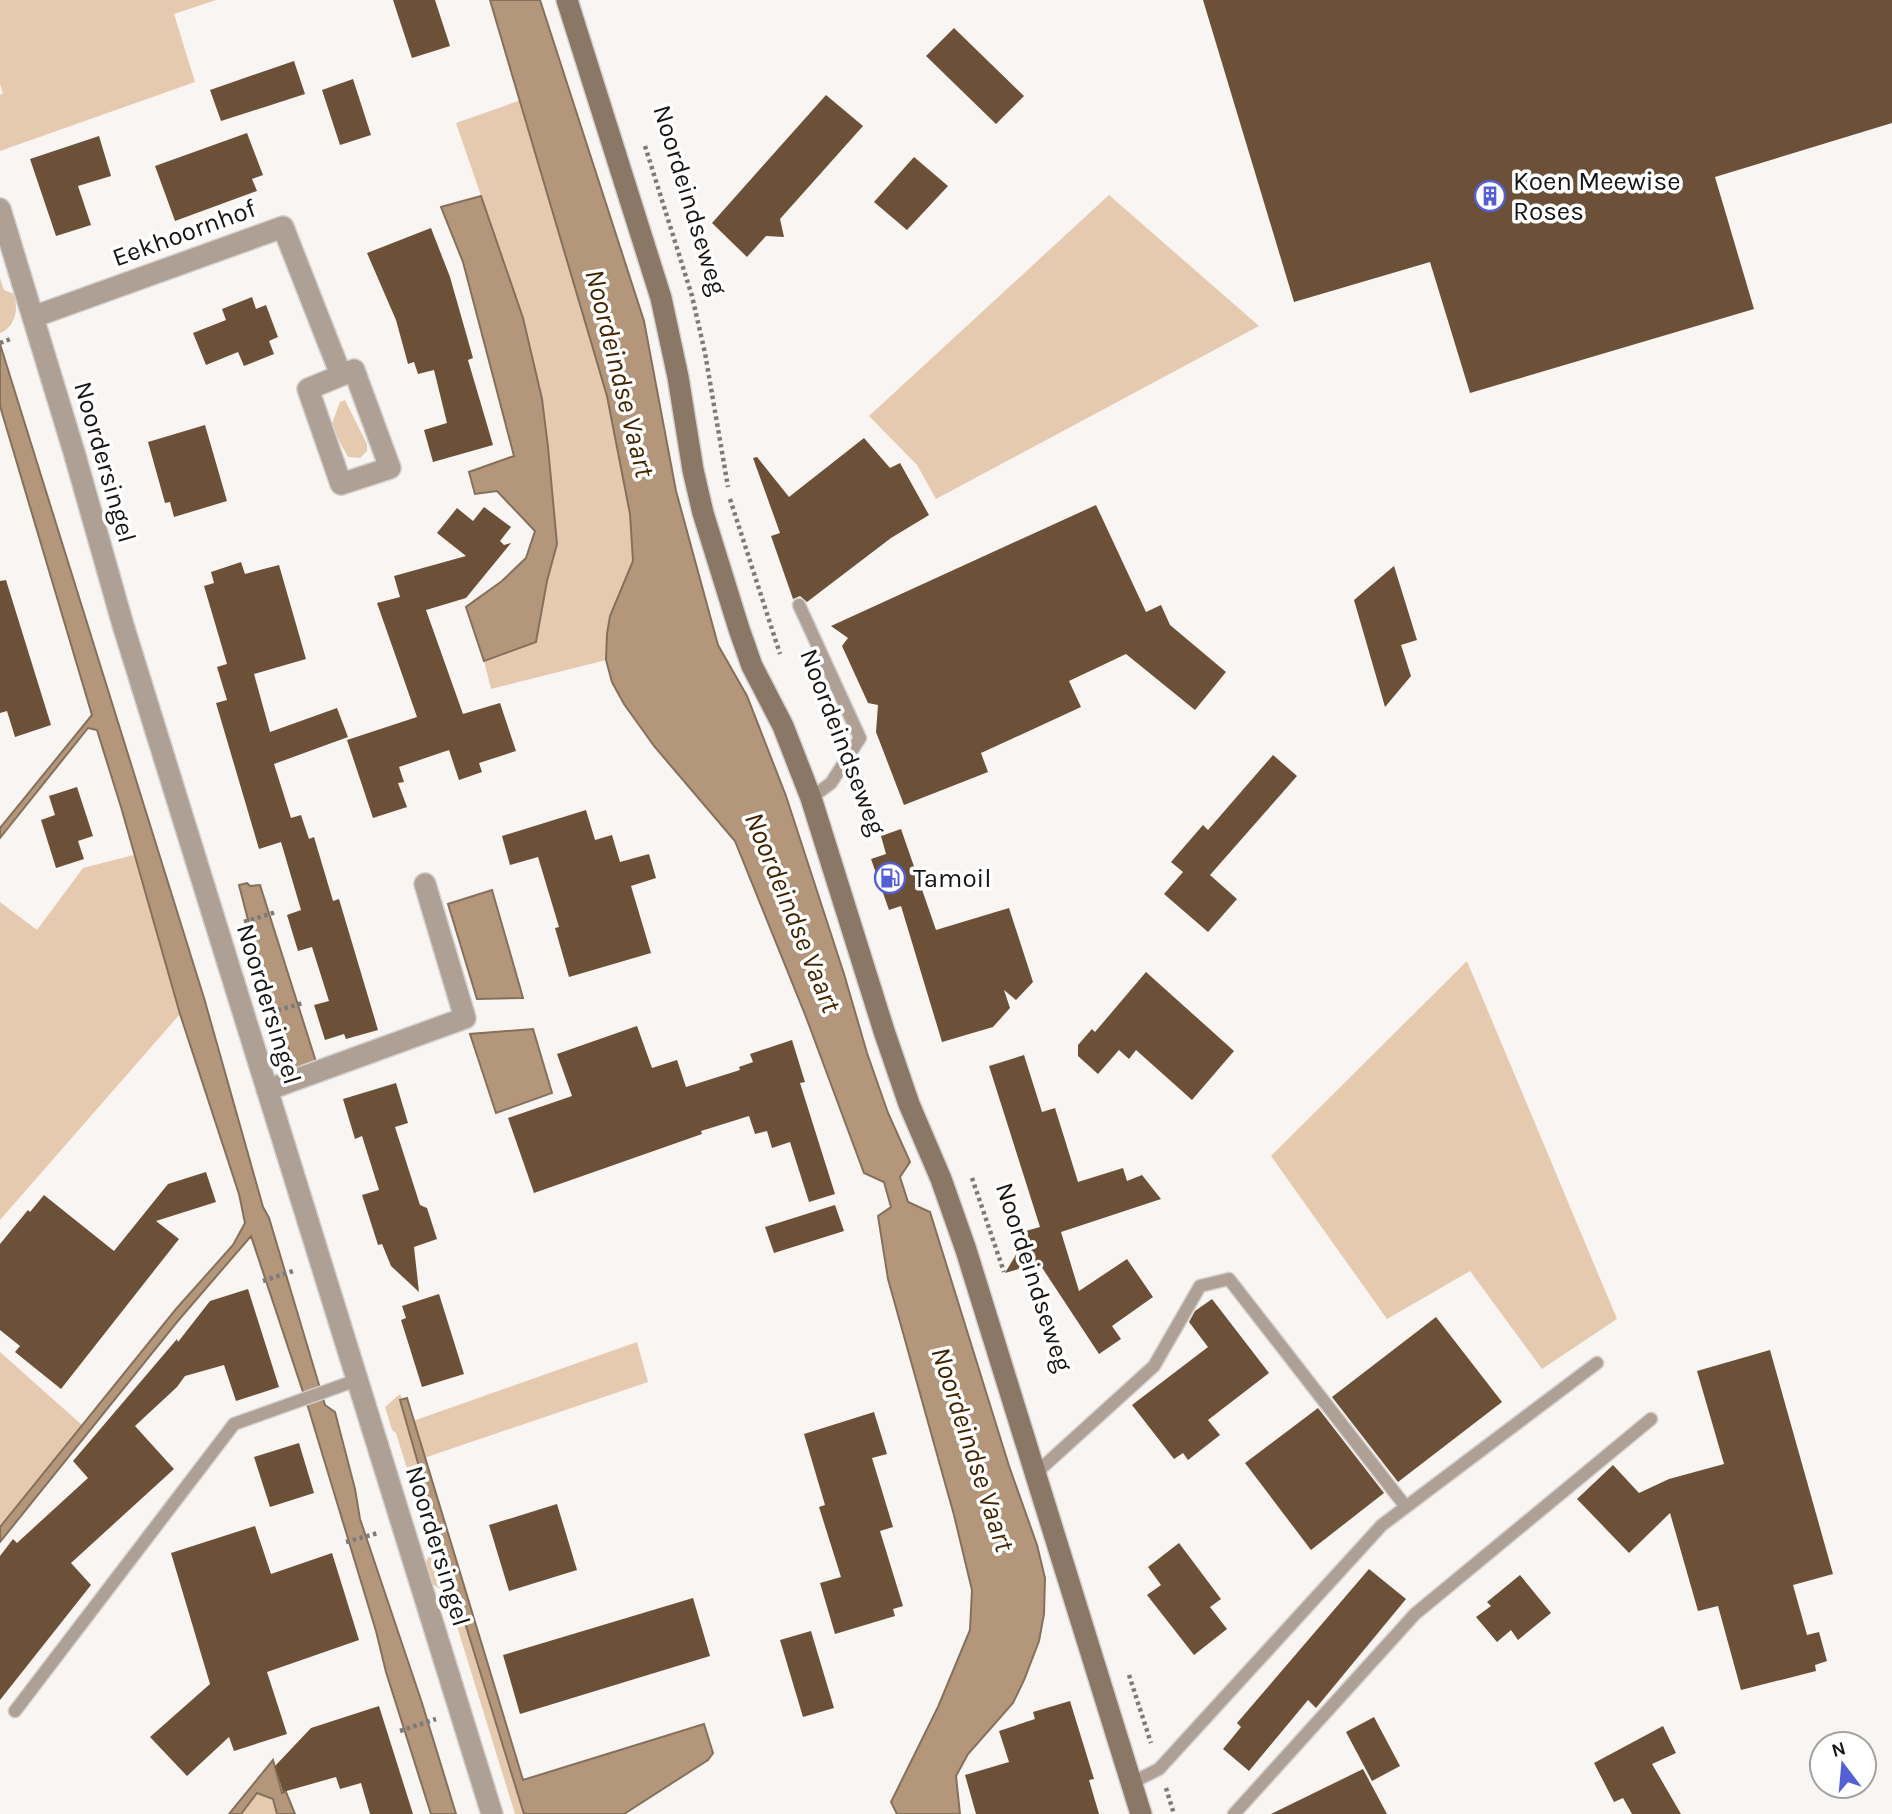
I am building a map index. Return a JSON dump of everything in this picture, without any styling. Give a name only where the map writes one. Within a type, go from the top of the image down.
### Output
[{"type":"street","name":"Noordeindseweg","points":[[567,0],[661,298],[678,377],[693,470],[711,538],[752,666],[783,726],[811,797],[896,1067],[966,1250],[1141,1814]]},
{"type":"street","name":"Noordersingel","points":[[0,209],[123,625],[492,1814]]},
{"type":"street","name":"Eekhoornhof","points":[[33,317],[283,227],[341,375]]},
{"type":"street","points":[[354,370],[390,468],[341,484],[308,389],[341,375],[354,370]]},
{"type":"street","points":[[267,1090],[465,1018],[425,884]]},
{"type":"lane","points":[[799,605],[860,738],[831,783],[811,797]]},
{"type":"lane","points":[[1035,1474],[1154,1366],[1200,1286],[1229,1279],[1406,1507]]},
{"type":"lane","points":[[1131,1783],[1159,1769],[1382,1525],[1597,1363]]},
{"type":"lane","points":[[15,1711],[234,1424],[357,1380]]},
{"type":"lane","points":[[1234,1814],[1415,1614],[1651,1419]]},
{"type":"path","name":"Noordeindseweg","points":[[643,142],[692,296],[705,353],[729,496],[784,666]]},
{"type":"path","points":[[0,343],[11,339]]},
{"type":"path","points":[[242,922],[276,912]]},
{"type":"path","points":[[270,1013],[303,1003]]},
{"type":"path","name":"Noordeindseweg","points":[[971,1175],[1005,1275]]},
{"type":"path","points":[[262,1281],[295,1271]]},
{"type":"path","points":[[346,1542],[368,1536]]},
{"type":"path","points":[[1125,1662],[1174,1814]]},
{"type":"path","points":[[400,1731],[431,1721]]},
{"type":"shaded area","points":[[0,0],[216,0],[174,14],[195,82],[0,151],[0,95],[3,93],[0,84]]},
{"type":"shaded area","points":[[521,100],[607,396],[630,514],[633,561],[610,616],[606,660],[491,689],[484,661],[536,642],[557,544],[542,399],[523,318],[456,123]]},
{"type":"shaded area","points":[[1109,195],[1259,326],[936,499],[917,465],[869,416]]},
{"type":"shaded area","points":[[0,278],[4,290],[14,294],[16,306],[12,322],[0,333]]},
{"type":"shaded area","points":[[345,400],[367,444],[367,451],[360,458],[348,457],[331,426],[340,402]]},
{"type":"shaded area","points":[[134,855],[180,1014],[0,1220],[0,902],[37,930],[83,868]]},
{"type":"shaded area","points":[[1467,961],[1617,1319],[1542,1369],[1470,1271],[1387,1319],[1271,1156]]},
{"type":"shaded area","points":[[637,1342],[648,1382],[424,1458],[413,1421]]},
{"type":"shaded area","points":[[0,1352],[82,1425],[0,1527]]},
{"type":"shaded area","points":[[400,1394],[445,1558],[524,1814],[515,1814],[447,1594],[427,1580],[423,1568],[432,1550],[396,1433],[392,1430],[385,1407]]},
{"type":"shaded area","points":[[273,1782],[282,1814],[241,1814],[257,1793]]},
{"type":"water","name":"Noordeindse Vaart","points":[[490,0],[540,0],[644,321],[676,491],[718,645],[747,696],[786,796],[867,1053],[888,1113],[910,1162],[900,1177],[908,1202],[930,1212],[1009,1466],[1037,1545],[1045,1578],[1044,1614],[1039,1641],[1013,1703],[968,1754],[956,1776],[960,1814],[897,1814],[891,1802],[938,1707],[970,1630],[972,1590],[954,1515],[888,1279],[878,1216],[891,1207],[884,1182],[864,1173],[806,1017],[735,841],[654,746],[612,682],[606,660],[607,634],[610,616],[633,561],[630,514],[607,396]]},
{"type":"water","points":[[481,196],[523,318],[542,399],[557,544],[536,642],[484,661],[466,607],[502,581],[526,558],[535,531],[497,491],[475,494],[469,472],[514,456],[463,262],[441,207]]},
{"type":"water","points":[[0,344],[204,998],[263,1207],[269,1218],[325,1405],[335,1412],[360,1519],[456,1814],[431,1814],[309,1410],[251,1236],[177,1322],[0,1542],[0,1527],[176,1309],[233,1245],[245,1223],[239,1194],[180,1014],[97,730],[88,728],[0,838],[0,828],[92,715],[0,406]]},
{"type":"water","points":[[247,883],[250,886],[260,885],[317,1065],[296,1071],[254,943],[239,885]]},
{"type":"water","points":[[492,890],[523,998],[477,999],[448,904]]},
{"type":"water","points":[[533,1029],[552,1093],[496,1113],[470,1034]]},
{"type":"water","points":[[407,1398],[523,1780],[704,1724],[713,1753],[708,1760],[624,1814],[524,1814],[445,1558],[400,1400]]},
{"type":"water","points":[[273,1760],[282,1793],[286,1792],[295,1814],[277,1814],[273,1799],[257,1793],[241,1814],[229,1814]]},
{"type":"building","points":[[393,0],[435,0],[450,46],[412,58]]},
{"type":"building","name":"Koen Meewise Roses","points":[[1203,0],[1892,0],[1892,123],[1715,177],[1754,309],[1470,393],[1430,262],[1294,302]]},
{"type":"building","points":[[954,28],[1024,96],[996,124],[926,56]]},
{"type":"building","points":[[294,61],[305,94],[221,121],[210,90]]},
{"type":"building","points":[[353,79],[371,135],[340,145],[322,90]]},
{"type":"building","points":[[826,95],[863,126],[780,219],[784,237],[766,236],[747,257],[712,223]]},
{"type":"building","points":[[247,133],[263,175],[252,179],[257,191],[175,221],[155,166]]},
{"type":"building","points":[[99,136],[111,176],[78,186],[91,225],[56,236],[30,159]]},
{"type":"building","points":[[914,157],[948,186],[907,230],[874,202]]},
{"type":"building","points":[[431,228],[450,277],[473,358],[468,360],[493,445],[433,462],[424,430],[447,423],[434,370],[418,374],[414,362],[408,364],[396,320],[367,253]]},
{"type":"building","points":[[252,297],[256,309],[266,305],[278,337],[269,341],[274,354],[244,366],[238,352],[206,365],[193,333],[226,320],[222,309]]},
{"type":"building","points":[[205,425],[227,501],[174,517],[170,502],[165,503],[148,442]]},
{"type":"building","points":[[864,438],[890,468],[900,463],[929,515],[891,538],[807,602],[800,596],[793,599],[771,536],[780,533],[753,458],[757,457],[789,497]]},
{"type":"building","points":[[1096,505],[1146,612],[1161,605],[1170,625],[1226,672],[1195,710],[1126,654],[1069,681],[1081,707],[981,753],[988,772],[904,805],[876,732],[878,705],[868,703],[842,646],[848,638],[831,626]]},
{"type":"building","points":[[484,507],[511,527],[500,541],[504,545],[511,543],[466,598],[426,610],[463,714],[500,703],[516,751],[479,763],[482,772],[459,780],[449,750],[399,767],[404,782],[398,783],[407,807],[373,818],[347,740],[417,717],[377,603],[400,597],[394,576],[466,556],[437,533],[457,508],[473,521]]},
{"type":"building","points":[[241,562],[245,574],[279,565],[306,659],[254,674],[270,732],[337,708],[348,737],[274,764],[291,818],[301,815],[309,839],[314,837],[333,901],[339,899],[378,1030],[346,1039],[344,1034],[325,1040],[314,1005],[329,1001],[312,947],[298,951],[287,915],[301,910],[281,842],[259,849],[216,703],[227,700],[217,667],[227,664],[204,586],[214,583],[211,572]]},
{"type":"building","points":[[1394,566],[1417,640],[1401,645],[1411,676],[1385,707],[1354,600]]},
{"type":"building","points":[[6,580],[51,725],[15,737],[7,711],[0,713],[0,581]]},
{"type":"building","points":[[1273,755],[1297,776],[1210,875],[1237,899],[1208,932],[1164,894],[1183,872],[1171,862],[1203,825],[1208,830]]},
{"type":"building","points":[[77,787],[93,836],[78,841],[84,859],[56,868],[41,820],[55,815],[49,796]]},
{"type":"building","points":[[586,810],[595,840],[612,835],[620,862],[649,854],[656,878],[631,886],[651,953],[569,977],[555,928],[559,927],[538,857],[510,865],[502,836]]},
{"type":"building","points":[[901,829],[936,930],[1009,908],[1033,982],[1016,1000],[1004,990],[1010,1008],[993,1027],[942,1042],[901,906],[889,910],[871,859],[886,854],[881,836]]},
{"type":"building","points":[[1146,972],[1234,1051],[1192,1100],[1136,1050],[1129,1059],[1119,1050],[1098,1074],[1078,1056],[1078,1045],[1092,1029],[1095,1032]]},
{"type":"building","points":[[637,1026],[652,1068],[677,1060],[686,1087],[740,1070],[739,1067],[753,1062],[750,1054],[792,1040],[805,1082],[800,1083],[835,1194],[809,1202],[790,1142],[772,1148],[767,1131],[755,1134],[749,1116],[534,1193],[508,1118],[572,1096],[557,1054]]},
{"type":"building","points":[[1024,1055],[1042,1112],[1055,1108],[1078,1182],[1123,1168],[1127,1181],[1142,1175],[1161,1199],[1061,1232],[1079,1291],[1127,1259],[1153,1297],[1112,1326],[1121,1339],[1099,1354],[1039,1263],[1005,1273],[1020,1248],[1015,1234],[1040,1227],[989,1066]]},
{"type":"building","points":[[396,1083],[408,1123],[395,1127],[420,1205],[427,1208],[437,1239],[414,1247],[419,1292],[391,1266],[382,1244],[378,1245],[362,1195],[379,1190],[362,1136],[355,1139],[343,1099]]},
{"type":"building","points":[[206,1172],[216,1202],[156,1221],[179,1239],[61,1389],[15,1352],[20,1346],[0,1330],[0,1244],[28,1210],[30,1212],[44,1195],[114,1251],[168,1184]]},
{"type":"building","points":[[835,1205],[844,1231],[774,1253],[765,1227]]},
{"type":"building","points":[[248,1289],[279,1387],[236,1401],[224,1365],[185,1376],[177,1387],[135,1426],[174,1469],[71,1563],[91,1585],[0,1700],[0,1556],[13,1539],[17,1543],[88,1478],[73,1461],[177,1339],[178,1342],[210,1301]]},
{"type":"building","points":[[439,1294],[464,1374],[422,1387],[401,1320],[406,1318],[402,1306]]},
{"type":"building","points":[[1212,1299],[1269,1373],[1208,1420],[1220,1435],[1188,1460],[1183,1453],[1174,1459],[1132,1405],[1208,1347],[1189,1322],[1195,1311]]},
{"type":"building","points":[[1436,1317],[1502,1402],[1398,1482],[1332,1397]]},
{"type":"building","points":[[1770,1350],[1833,1574],[1793,1585],[1807,1635],[1819,1632],[1827,1661],[1815,1665],[1816,1671],[1741,1690],[1718,1606],[1698,1611],[1670,1513],[1629,1553],[1577,1499],[1613,1465],[1639,1493],[1669,1479],[1724,1464],[1697,1371]]},
{"type":"building","points":[[1318,1408],[1384,1493],[1311,1550],[1245,1463]]},
{"type":"building","points":[[874,1412],[887,1454],[872,1458],[893,1527],[880,1531],[903,1606],[893,1609],[895,1616],[835,1634],[820,1583],[841,1577],[819,1507],[825,1505],[804,1434]]},
{"type":"building","points":[[299,1443],[314,1493],[270,1507],[254,1457]]},
{"type":"building","points":[[557,1504],[577,1570],[509,1591],[489,1525]]},
{"type":"building","points":[[255,1526],[271,1574],[332,1553],[359,1640],[267,1672],[287,1734],[234,1751],[229,1737],[187,1776],[150,1737],[210,1684],[171,1553]]},
{"type":"building","points":[[1179,1543],[1221,1599],[1210,1607],[1227,1629],[1194,1655],[1147,1595],[1161,1585],[1148,1567]]},
{"type":"building","points":[[1369,1569],[1406,1599],[1316,1708],[1308,1700],[1249,1771],[1223,1749],[1241,1727],[1237,1723]]},
{"type":"building","points":[[1520,1575],[1551,1613],[1518,1640],[1511,1630],[1497,1642],[1476,1617],[1491,1606],[1487,1602]]},
{"type":"building","points":[[693,1598],[710,1656],[520,1714],[503,1655]]},
{"type":"building","points":[[811,1631],[834,1708],[803,1717],[780,1640]]},
{"type":"building","points":[[1070,1701],[1094,1779],[1089,1780],[1099,1814],[976,1814],[965,1775],[1009,1762],[999,1731],[1035,1719],[1033,1712]]},
{"type":"building","points":[[379,1706],[413,1814],[370,1814],[361,1783],[340,1789],[336,1777],[283,1792],[275,1766],[311,1728]]},
{"type":"building","points":[[1374,1717],[1400,1766],[1372,1781],[1346,1732]]},
{"type":"building","points":[[1663,1726],[1676,1753],[1652,1764],[1681,1814],[1632,1814],[1623,1798],[1614,1802],[1594,1763]]},
{"type":"building","points":[[1363,1769],[1387,1814],[1271,1814]]},
{"type":"place","name":"Koen Meewise Roses","points":[[1490,196]]},
{"type":"place","name":"Tamoil","points":[[890,878]]}]
